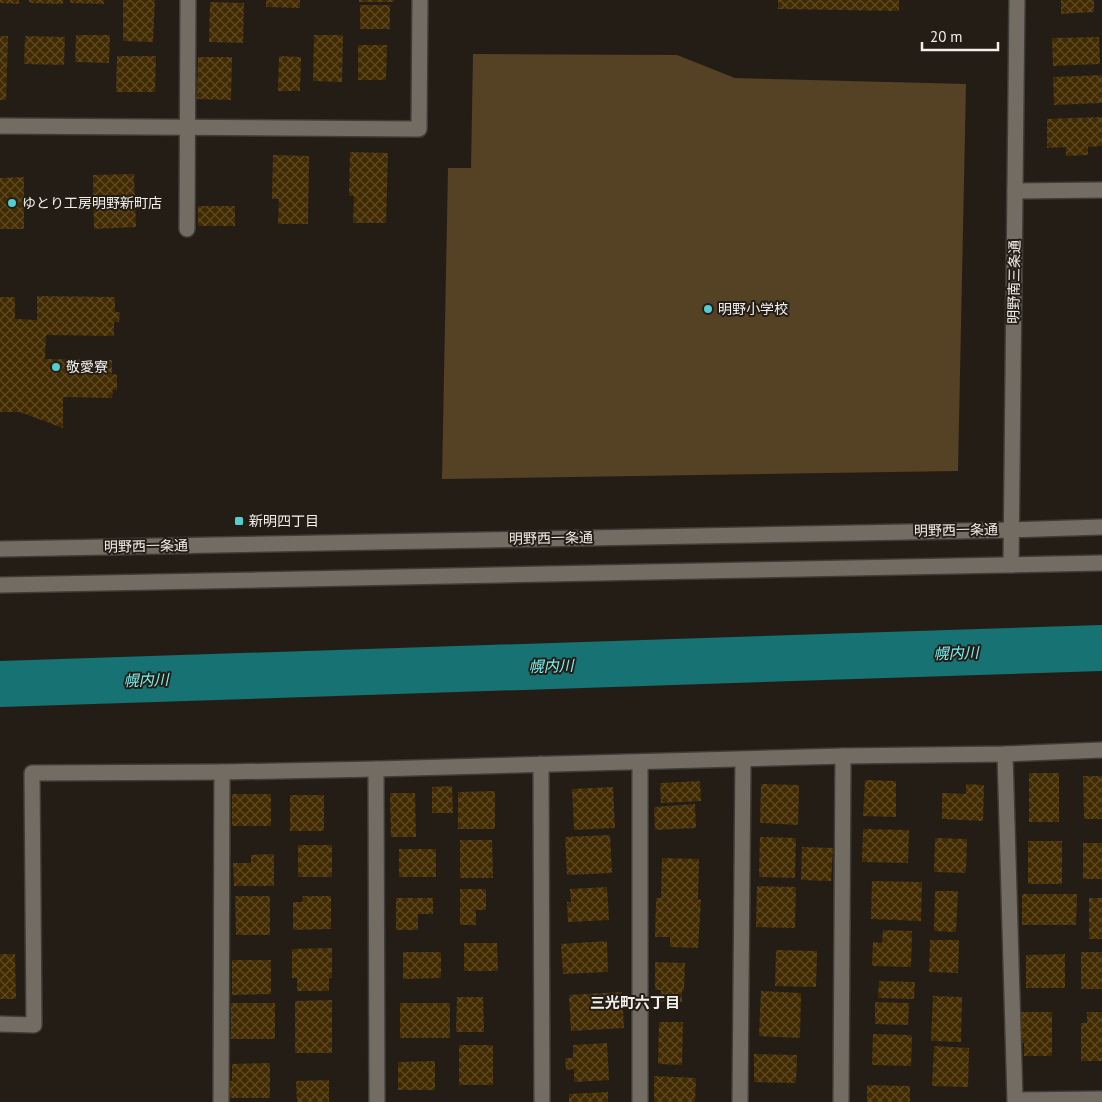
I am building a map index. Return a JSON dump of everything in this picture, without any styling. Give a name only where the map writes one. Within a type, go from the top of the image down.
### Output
[{"type":"street","points":[[187,229],[188,0]]},
{"type":"street","points":[[0,126],[419,129],[420,0]]},
{"type":"street","name":"明野南三条通","points":[[1011,565],[1017,0]]},
{"type":"street","points":[[1015,191],[1102,190]]},
{"type":"street","name":"明野西一条通","points":[[0,548],[1102,527]]},
{"type":"street","points":[[0,584],[1102,563]]},
{"type":"street","points":[[0,1024],[34,1025],[32,773],[376,769],[1102,750]]},
{"type":"street","points":[[1006,754],[1015,1100],[1102,1099]]},
{"type":"street","points":[[841,1102],[843,756]]},
{"type":"street","points":[[740,1102],[742,759]]},
{"type":"street","points":[[640,762],[640,1102]]},
{"type":"street","points":[[541,764],[542,1102]]},
{"type":"street","points":[[376,769],[377,1102]]},
{"type":"street","points":[[220,1102],[222,772]]},
{"type":"shaded area","name":"明野小学校","points":[[473,54],[677,55],[735,78],[966,84],[958,471],[442,479],[448,168],[471,168]]},
{"type":"building","points":[[0,0],[19,0],[19,4],[0,3]]},
{"type":"building","points":[[29,0],[63,0],[63,4],[29,3]]},
{"type":"building","points":[[70,0],[104,0],[104,4],[70,3]]},
{"type":"building","points":[[123,0],[155,0],[153,42],[123,41]]},
{"type":"building","points":[[266,0],[300,0],[300,8],[266,7]]},
{"type":"building","points":[[359,0],[394,0],[394,2],[359,2]]},
{"type":"building","points":[[778,0],[899,0],[899,11],[778,9]]},
{"type":"building","points":[[1061,0],[1094,0],[1094,12],[1061,14]]},
{"type":"building","points":[[210,2],[244,3],[243,43],[209,42]]},
{"type":"building","points":[[360,5],[390,5],[390,29],[360,29]]},
{"type":"building","points":[[76,35],[110,35],[109,63],[75,62]]},
{"type":"building","points":[[314,35],[343,35],[342,82],[313,81]]},
{"type":"building","points":[[0,36],[8,36],[6,100],[0,100]]},
{"type":"building","points":[[25,36],[65,37],[64,65],[24,64]]},
{"type":"building","points":[[1099,37],[1100,64],[1053,66],[1052,38]]},
{"type":"building","points":[[358,45],[387,45],[386,80],[358,80]]},
{"type":"building","points":[[117,56],[156,56],[155,92],[116,92]]},
{"type":"building","points":[[279,56],[301,57],[300,91],[278,91]]},
{"type":"building","points":[[198,57],[232,57],[231,100],[197,99]]},
{"type":"building","points":[[1102,75],[1102,103],[1054,105],[1053,77]]},
{"type":"building","points":[[1102,117],[1102,146],[1088,147],[1088,155],[1066,156],[1066,147],[1047,148],[1047,119]]},
{"type":"building","points":[[350,152],[388,153],[386,223],[353,223],[354,196],[349,196]]},
{"type":"building","points":[[273,155],[309,156],[308,224],[278,224],[279,199],[272,199]]},
{"type":"building","points":[[134,174],[136,227],[94,229],[93,175]]},
{"type":"building","name":"ゆとり工房明野新町店","points":[[24,177],[24,229],[0,229],[0,178]]},
{"type":"building","points":[[198,206],[235,206],[235,226],[198,226]]},
{"type":"building","name":"敬愛寮","points":[[37,296],[115,297],[115,312],[120,312],[119,322],[114,322],[114,336],[46,335],[45,359],[112,360],[112,374],[117,375],[117,390],[113,390],[112,398],[63,397],[63,428],[20,412],[0,412],[0,297],[15,297],[15,319],[37,320]]},
{"type":"building","points":[[1029,773],[1059,773],[1059,822],[1029,822]]},
{"type":"building","points":[[1083,776],[1102,776],[1102,819],[1084,819]]},
{"type":"building","points":[[865,780],[896,781],[896,817],[863,816]]},
{"type":"building","points":[[700,781],[701,801],[661,803],[660,783]]},
{"type":"building","points":[[761,784],[799,785],[798,825],[760,823]]},
{"type":"building","points":[[966,784],[984,785],[983,821],[942,819],[942,793],[966,794]]},
{"type":"building","points":[[452,786],[453,813],[432,813],[432,787]]},
{"type":"building","points":[[613,787],[615,828],[574,830],[572,789]]},
{"type":"building","points":[[495,791],[495,829],[458,829],[458,792]]},
{"type":"building","points":[[390,793],[415,793],[416,837],[391,837]]},
{"type":"building","points":[[232,794],[271,794],[271,826],[232,826]]},
{"type":"building","points":[[290,795],[324,795],[324,831],[290,831]]},
{"type":"building","points":[[695,804],[696,828],[655,830],[654,807]]},
{"type":"building","points":[[863,829],[909,830],[908,863],[862,862]]},
{"type":"building","points":[[610,835],[612,873],[567,875],[565,837]]},
{"type":"building","points":[[760,837],[796,838],[795,878],[759,877]]},
{"type":"building","points":[[935,838],[967,839],[966,873],[934,872]]},
{"type":"building","points":[[460,840],[492,840],[493,878],[460,878]]},
{"type":"building","points":[[1028,841],[1062,841],[1062,884],[1028,884]]},
{"type":"building","points":[[1083,843],[1102,843],[1102,879],[1083,879]]},
{"type":"building","points":[[298,845],[332,845],[332,877],[298,877]]},
{"type":"building","points":[[802,847],[833,848],[831,881],[801,880]]},
{"type":"building","points":[[399,849],[436,849],[436,877],[399,877]]},
{"type":"building","points":[[274,854],[274,886],[234,886],[233,863],[251,863],[251,855]]},
{"type":"building","points":[[662,858],[699,859],[698,899],[701,900],[698,948],[670,947],[670,937],[655,937],[656,898],[661,898]]},
{"type":"building","points":[[872,881],[922,882],[921,921],[871,919]]},
{"type":"building","points":[[757,886],[796,887],[795,928],[756,927]]},
{"type":"building","points":[[607,887],[609,920],[568,922],[567,902],[571,902],[570,889]]},
{"type":"building","points":[[460,889],[486,889],[486,910],[476,910],[476,925],[460,925]]},
{"type":"building","points":[[935,891],[958,891],[956,932],[934,931]]},
{"type":"building","points":[[1022,894],[1077,894],[1076,925],[1022,925]]},
{"type":"building","points":[[235,896],[270,896],[270,935],[236,935]]},
{"type":"building","points":[[303,896],[331,896],[331,929],[293,930],[293,902],[302,902]]},
{"type":"building","points":[[396,898],[433,898],[433,914],[418,914],[418,930],[396,930]]},
{"type":"building","points":[[1089,898],[1102,898],[1102,939],[1089,939]]},
{"type":"building","points":[[883,930],[912,931],[911,967],[872,966],[873,942],[882,943]]},
{"type":"building","points":[[930,940],[959,940],[958,973],[929,972]]},
{"type":"building","points":[[607,941],[608,972],[563,974],[561,944]]},
{"type":"building","points":[[464,943],[497,943],[498,971],[464,971]]},
{"type":"building","points":[[332,948],[332,978],[329,978],[329,991],[297,991],[297,978],[292,978],[292,949]]},
{"type":"building","points":[[776,950],[817,951],[816,987],[775,986]]},
{"type":"building","points":[[403,952],[441,952],[441,978],[403,979]]},
{"type":"building","points":[[1081,952],[1102,952],[1102,989],[1081,989]]},
{"type":"building","points":[[0,954],[15,954],[16,999],[0,999]]},
{"type":"building","points":[[1065,954],[1065,988],[1026,988],[1026,955]]},
{"type":"building","points":[[232,960],[271,960],[271,994],[232,995]]},
{"type":"building","points":[[655,962],[685,963],[682,1002],[660,1001],[661,990],[655,990]]},
{"type":"building","points":[[879,981],[915,982],[914,999],[878,998]]},
{"type":"building","points":[[761,991],[801,993],[800,1038],[759,1036]]},
{"type":"building","points":[[622,992],[624,1028],[571,1031],[569,995]]},
{"type":"building","points":[[933,996],[962,997],[961,1042],[931,1041]]},
{"type":"building","points":[[457,997],[483,997],[484,1032],[456,1032]]},
{"type":"building","points":[[332,1000],[332,1053],[295,1053],[295,1001]]},
{"type":"building","points":[[875,1002],[909,1003],[908,1025],[875,1024]]},
{"type":"building","points":[[231,1003],[275,1003],[275,1039],[231,1039]]},
{"type":"building","points":[[400,1003],[450,1003],[450,1038],[400,1038]]},
{"type":"building","points":[[1019,1012],[1052,1012],[1052,1056],[1024,1056],[1024,1043],[1019,1043]]},
{"type":"building","points":[[1087,1012],[1102,1012],[1102,1061],[1081,1061],[1081,1023],[1087,1023]]},
{"type":"building","points":[[659,1022],[683,1022],[682,1065],[658,1064]]},
{"type":"building","points":[[873,1034],[912,1035],[911,1066],[872,1065]]},
{"type":"building","points":[[607,1043],[609,1080],[574,1082],[574,1069],[566,1070],[565,1058],[573,1058],[573,1045]]},
{"type":"building","points":[[459,1045],[493,1045],[493,1085],[459,1085]]},
{"type":"building","points":[[934,1046],[969,1048],[968,1087],[932,1086]]},
{"type":"building","points":[[754,1054],[797,1055],[796,1083],[754,1082]]},
{"type":"building","points":[[435,1061],[435,1090],[398,1090],[398,1062]]},
{"type":"building","points":[[270,1063],[270,1098],[229,1098],[228,1081],[232,1081],[232,1064]]},
{"type":"building","points":[[654,1076],[696,1078],[695,1102],[654,1102]]},
{"type":"building","points":[[329,1080],[329,1102],[297,1102],[296,1081]]},
{"type":"building","points":[[867,1085],[910,1086],[910,1102],[867,1102]]},
{"type":"building","points":[[608,1092],[608,1102],[569,1102],[569,1094]]},
{"type":"waterway","name":"幌内川","points":[[0,684],[1102,648]]},
{"type":"place","name":"ゆとり工房明野新町店","points":[[12,203]]},
{"type":"place","name":"明野小学校","points":[[708,309]]},
{"type":"place","name":"敬愛寮","points":[[56,367]]},
{"type":"place","name":"新明四丁目","points":[[239,521]]},
{"type":"district","name":"三光町六丁目","points":[[635,1002]]}]
